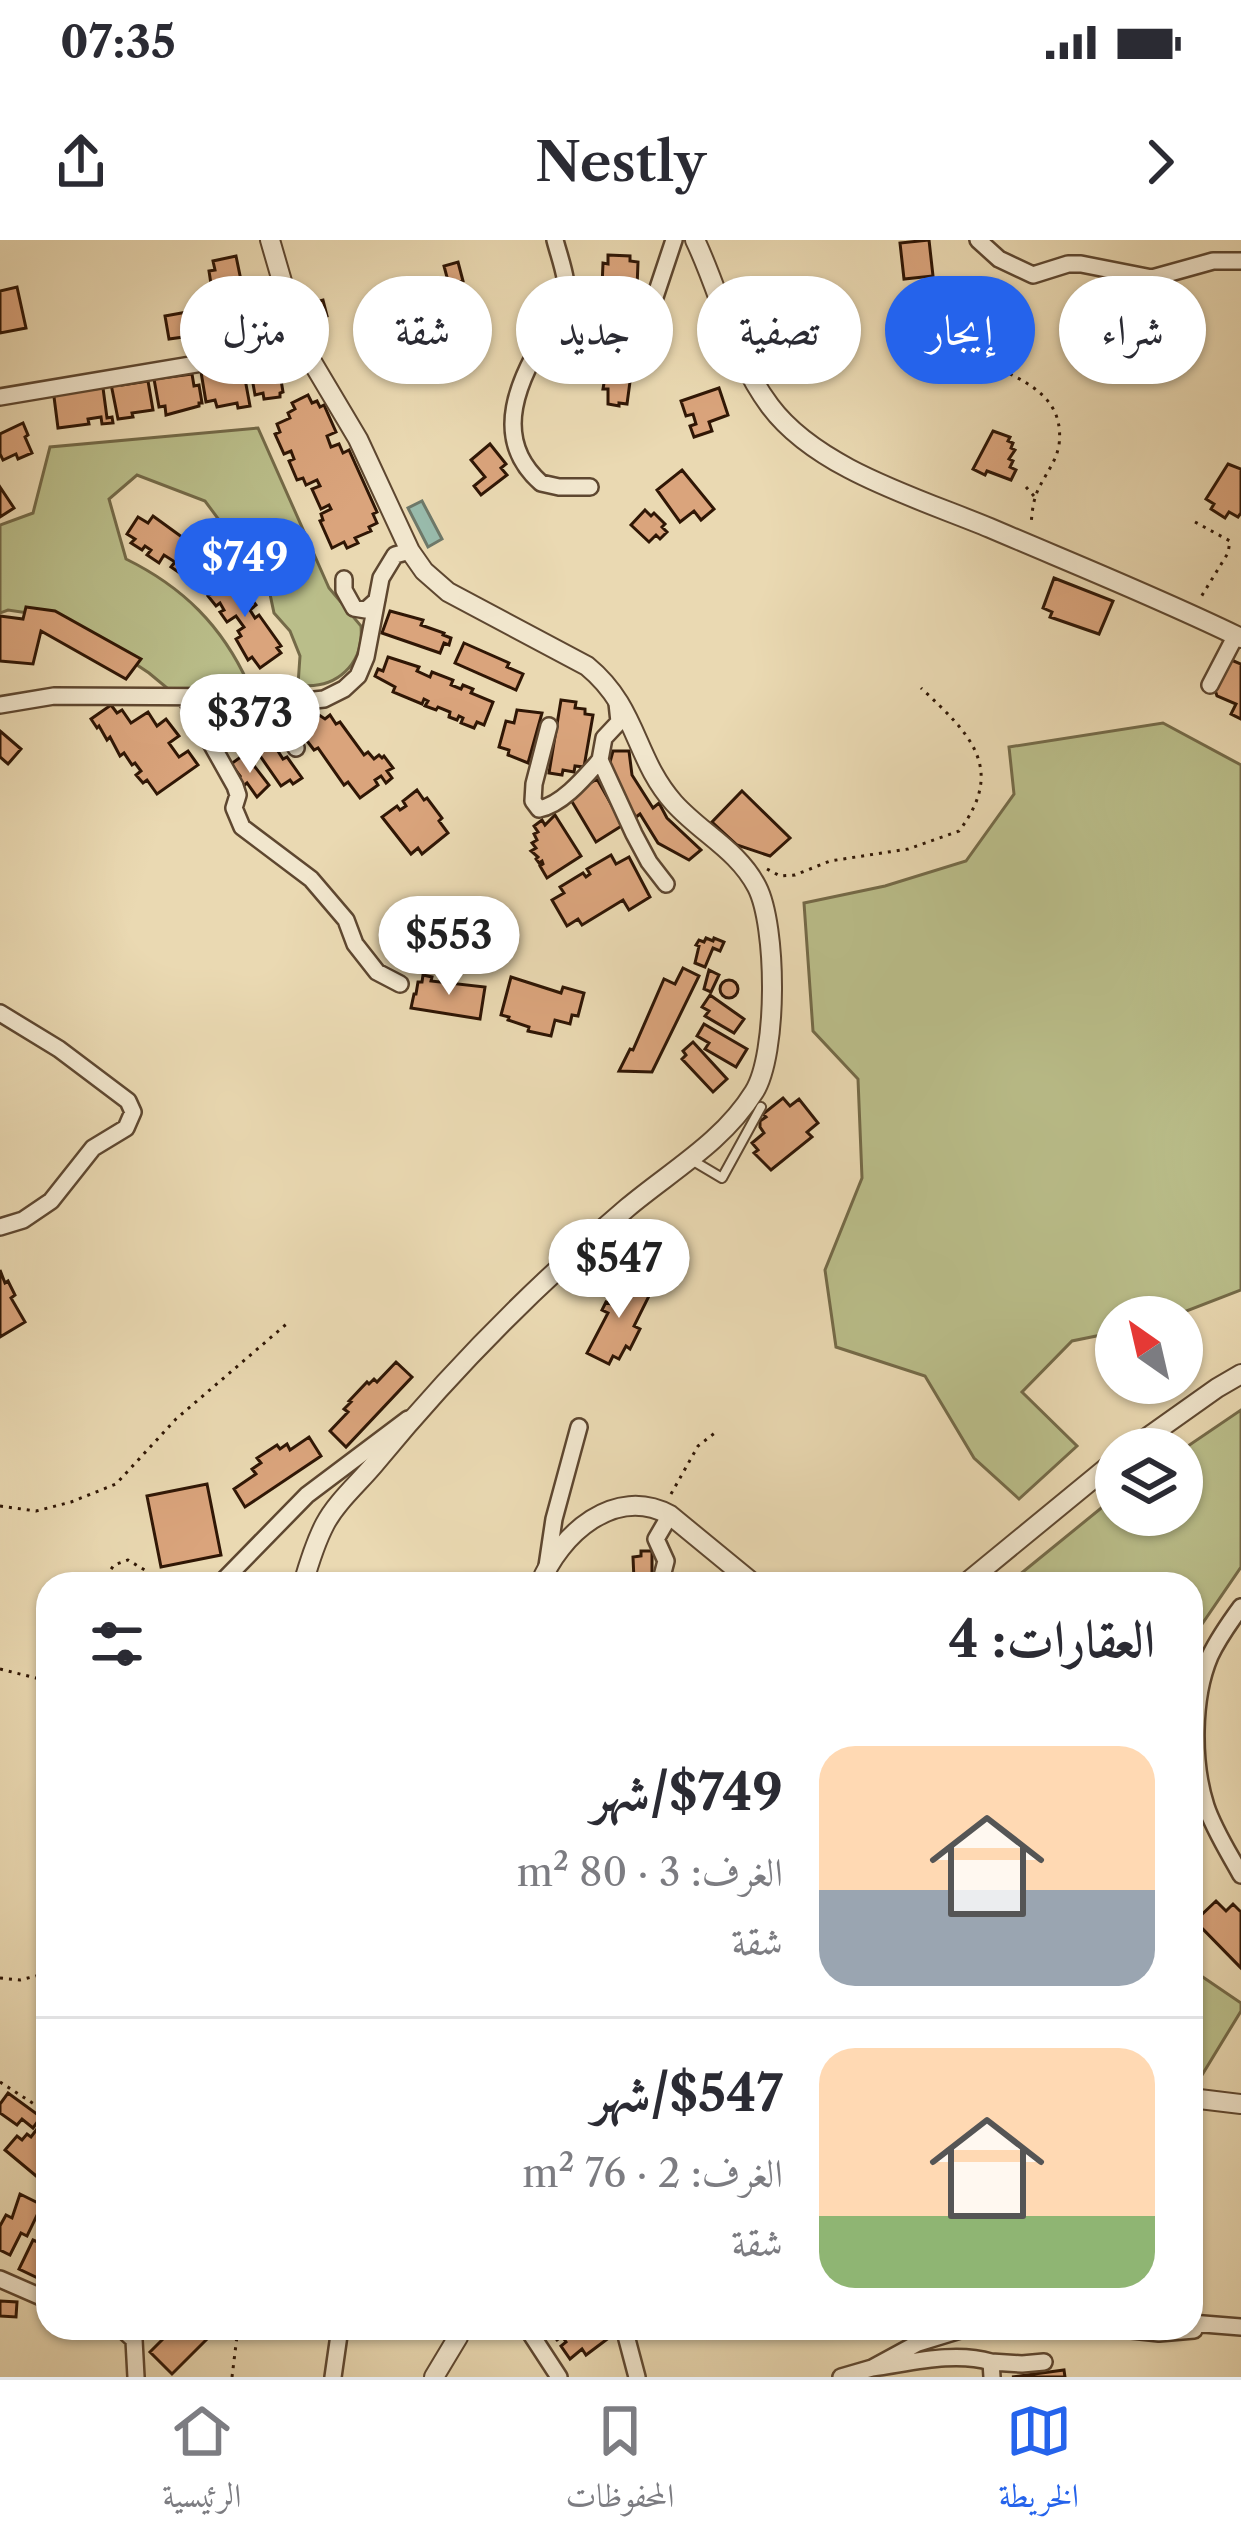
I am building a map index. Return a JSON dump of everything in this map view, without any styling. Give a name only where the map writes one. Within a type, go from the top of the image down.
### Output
[{"type":"street","points":[[270,240],[280,276]]},
{"type":"street","points":[[555,240],[567,288],[564,305],[520,387],[511,428],[524,462],[541,483],[590,487]]},
{"type":"street","points":[[662,276],[674,240]]},
{"type":"street","points":[[695,240],[759,392],[800,438],[845,467],[1238,636],[1210,685]]},
{"type":"street","points":[[977,240],[999,259],[1033,275],[1068,264],[1152,278],[1213,261],[1241,262]]},
{"type":"street","points":[[0,397],[180,367]]},
{"type":"street","points":[[307,1572],[327,1519],[416,1414],[563,1264],[709,1144],[749,1099],[764,1071],[772,1022],[766,920],[758,890],[742,863],[674,803],[655,777],[616,694],[586,667],[448,592],[424,571],[326,384]]},
{"type":"street","points":[[0,705],[54,696],[324,698],[358,676],[387,565],[395,554],[410,551]]},
{"type":"street","points":[[344,579],[354,608],[366,610],[377,600]]},
{"type":"street","points":[[549,726],[534,784],[533,801],[539,809],[564,798],[600,760],[604,738],[619,722],[616,694]]},
{"type":"street","points":[[184,697],[235,786],[234,808],[242,827],[310,879],[346,920],[355,944],[377,972],[400,984]]},
{"type":"street","points":[[296,748],[290,735],[303,701]]},
{"type":"street","points":[[600,760],[634,834],[666,884]]},
{"type":"street","points":[[0,1013],[59,1048],[128,1101],[133,1112],[126,1128],[92,1148],[51,1202],[23,1220],[0,1227]]},
{"type":"street","points":[[1161,1428],[1241,1374]]},
{"type":"street","points":[[232,1572],[308,1495],[416,1414]]},
{"type":"street","points":[[545,1572],[579,1426]]},
{"type":"street","points":[[980,1572],[1095,1477]]},
{"type":"street","points":[[546,1572],[570,1537],[589,1520],[623,1506],[663,1511],[739,1572]]},
{"type":"street","points":[[663,1511],[656,1539],[666,1561],[663,1572]]},
{"type":"street","points":[[1203,1677],[1211,1653],[1241,1607]]},
{"type":"street","points":[[1203,1792],[1241,1874]]},
{"type":"street","points":[[1203,2099],[1241,2104]]},
{"type":"street","points":[[0,2279],[36,2295]]},
{"type":"street","points":[[1203,2327],[1241,2326]]},
{"type":"street","points":[[134,2340],[136,2377]]},
{"type":"street","points":[[333,2377],[338,2340]]},
{"type":"street","points":[[434,2377],[456,2340]]},
{"type":"street","points":[[535,2340],[559,2377]]},
{"type":"street","points":[[627,2340],[638,2377]]},
{"type":"street","points":[[872,2368],[928,2340]]},
{"type":"street","points":[[841,2377],[872,2368],[958,2357],[992,2369],[1044,2362]]},
{"type":"lane","points":[[690,1159],[722,1178],[761,1107]]},
{"type":"path","points":[[1029,384],[1052,408],[1059,447],[1035,497],[1030,545]]},
{"type":"path","points":[[1026,487],[1035,497]]},
{"type":"path","points":[[1190,614],[1228,553],[1230,541],[1195,522]]},
{"type":"path","points":[[742,863],[780,876],[795,875],[830,861],[908,849],[959,831],[977,800],[982,767],[971,742],[922,688]]},
{"type":"path","points":[[0,1506],[36,1510],[116,1484],[176,1419],[290,1321]]},
{"type":"path","points":[[663,1511],[698,1446],[716,1432]]},
{"type":"path","points":[[108,1572],[114,1564],[128,1560],[148,1572]]},
{"type":"path","points":[[0,1669],[36,1678]]},
{"type":"path","points":[[0,1978],[36,1975]]},
{"type":"path","points":[[0,2082],[36,2106]]},
{"type":"path","points":[[232,2377],[237,2340]]},
{"type":"green space","points":[[258,428],[329,588],[361,626],[353,663],[336,679],[298,685],[300,656],[290,631],[274,613],[267,580],[242,563],[228,532],[205,501],[137,475],[109,499],[126,559],[199,610],[248,683],[173,693],[68,619],[8,610],[0,613],[0,525],[33,513],[50,447]]},
{"type":"green space","points":[[1163,723],[1241,765],[1241,1290],[1203,1305],[1203,1296],[1095,1296],[1095,1336],[1072,1341],[1022,1392],[1077,1446],[1019,1499],[974,1458],[925,1376],[836,1347],[825,1270],[862,1178],[858,1079],[813,1031],[804,903],[885,886],[966,861],[1014,794],[1009,747]]},
{"type":"green space","points":[[1241,1410],[1241,1567],[1203,1623],[1203,1572],[1023,1572],[1095,1513],[1095,1536],[1203,1536],[1203,1436]]},
{"type":"green space","points":[[1203,1977],[1241,2003],[1241,2011],[1203,2073]]},
{"type":"shaded area","points":[[422,501],[442,539],[428,547],[408,508]]},
{"type":"building","points":[[929,240],[933,276],[904,276],[900,243]]},
{"type":"building","points":[[608,255],[630,256],[630,261],[638,262],[637,276],[602,276],[603,263],[608,264]]},
{"type":"building","points":[[236,256],[240,276],[210,276],[209,271],[215,270],[213,261]]},
{"type":"building","points":[[458,262],[462,276],[447,276],[444,266]]},
{"type":"building","points":[[17,287],[26,328],[0,333],[0,291]]},
{"type":"building","points":[[180,313],[180,338],[169,339],[165,316]]},
{"type":"building","points":[[180,376],[180,384],[199,385],[202,403],[166,415],[165,406],[159,407],[154,379]]},
{"type":"building","points":[[148,381],[153,410],[118,419],[111,384]]},
{"type":"building","points":[[203,384],[246,384],[250,406],[217,407],[215,400],[206,402]]},
{"type":"building","points":[[253,384],[282,384],[280,397],[255,395]]},
{"type":"building","points":[[604,384],[630,384],[627,404],[608,404],[608,389],[603,389]]},
{"type":"building","points":[[103,388],[107,418],[112,417],[113,423],[102,424],[101,417],[88,419],[89,424],[58,428],[53,389]]},
{"type":"building","points":[[719,388],[728,415],[709,422],[712,431],[694,437],[693,414],[686,416],[681,401]]},
{"type":"building","points":[[308,395],[312,403],[324,405],[336,432],[327,436],[331,447],[339,444],[343,453],[349,450],[377,512],[371,531],[347,548],[344,542],[332,548],[320,521],[321,514],[331,509],[329,505],[321,509],[312,489],[320,486],[317,480],[306,485],[303,478],[297,480],[289,461],[294,459],[291,451],[284,454],[275,434],[280,432],[277,424],[290,418],[288,413],[295,409],[292,403]]},
{"type":"building","points":[[23,423],[32,453],[3,460],[0,434]]},
{"type":"building","points":[[993,431],[1010,437],[1013,443],[1015,450],[1009,459],[1016,470],[1011,480],[973,469]]},
{"type":"building","points":[[490,444],[506,464],[501,468],[507,475],[481,495],[474,486],[485,477],[471,460]]},
{"type":"building","points":[[1228,464],[1241,469],[1241,513],[1238,517],[1229,512],[1225,518],[1206,499]]},
{"type":"building","points":[[682,470],[714,509],[701,520],[694,511],[680,522],[657,490]]},
{"type":"building","points":[[0,487],[14,508],[0,517]]},
{"type":"building","points":[[645,510],[665,524],[662,527],[667,532],[660,539],[656,535],[649,542],[631,525]]},
{"type":"building","points":[[153,516],[186,540],[189,534],[217,550],[211,571],[200,582],[171,567],[175,562],[164,555],[159,563],[147,555],[151,550],[131,543],[135,539],[127,534],[138,517],[148,523]]},
{"type":"building","points":[[231,571],[256,605],[250,610],[255,618],[259,615],[281,646],[277,648],[281,653],[260,668],[252,657],[248,660],[236,639],[244,627],[236,616],[227,622],[220,603],[216,606],[208,596],[212,593],[208,588]]},
{"type":"building","points":[[1054,578],[1113,601],[1099,634],[1050,617],[1052,612],[1043,608]]},
{"type":"building","points":[[26,607],[55,611],[141,659],[126,679],[41,631],[33,664],[0,661],[0,616],[23,619]]},
{"type":"building","points":[[390,611],[423,620],[421,625],[451,638],[449,645],[444,643],[440,653],[382,633]]},
{"type":"building","points":[[464,643],[523,674],[516,690],[455,663]]},
{"type":"building","points":[[388,657],[419,667],[417,671],[430,677],[432,672],[453,680],[451,685],[473,689],[471,693],[493,702],[484,725],[477,722],[474,728],[461,723],[459,716],[457,720],[449,717],[450,712],[425,706],[428,701],[424,699],[422,704],[393,692],[395,687],[375,676],[378,669],[383,671]]},
{"type":"building","points":[[1229,659],[1241,664],[1241,719],[1231,714],[1236,704],[1217,696],[1215,690]]},
{"type":"building","points":[[561,700],[576,702],[575,708],[593,715],[584,767],[563,770],[562,775],[549,773]]},
{"type":"building","points":[[231,703],[250,707],[283,759],[287,757],[302,778],[281,786],[242,730],[236,735],[229,726],[241,718]]},
{"type":"building","points":[[111,705],[117,713],[122,710],[131,723],[148,712],[157,726],[166,719],[179,736],[169,743],[179,757],[188,751],[198,765],[157,794],[147,780],[143,783],[136,775],[141,771],[135,763],[124,753],[120,756],[110,737],[107,740],[91,719]]},
{"type":"building","points":[[517,710],[542,713],[528,763],[499,747],[506,721],[514,723]]},
{"type":"building","points":[[316,713],[340,722],[364,755],[384,756],[393,768],[387,771],[392,778],[386,783],[381,776],[375,780],[378,785],[360,798],[348,782],[344,785],[301,733],[314,724],[310,717]]},
{"type":"building","points":[[0,731],[21,749],[8,764],[0,757]]},
{"type":"building","points":[[613,751],[629,751],[632,775],[653,808],[659,803],[667,818],[701,850],[689,860],[658,843],[640,814],[636,817],[611,780]]},
{"type":"building","points":[[242,756],[269,785],[257,797],[247,783],[242,787],[236,779],[240,776],[231,764]]},
{"type":"building","points":[[597,779],[623,825],[596,842],[571,800],[572,794]]},
{"type":"building","points":[[417,790],[442,818],[439,821],[448,833],[422,854],[418,848],[411,854],[382,817],[397,806],[400,810],[406,806],[403,801]]},
{"type":"building","points":[[742,791],[790,838],[770,856],[737,845],[712,822]]},
{"type":"building","points":[[555,815],[581,856],[547,878],[542,861],[531,851],[536,848],[532,843],[538,832],[534,826],[542,820],[545,825]]},
{"type":"building","points":[[611,855],[616,864],[629,857],[650,897],[629,910],[623,900],[582,925],[578,919],[567,926],[552,900],[564,893],[560,887],[583,873],[586,877],[587,869]]},
{"type":"building","points":[[706,938],[724,942],[720,951],[713,948],[705,967],[695,963],[696,945]]},
{"type":"building","points":[[683,968],[699,976],[652,1072],[619,1071],[664,979],[675,984]]},
{"type":"building","points":[[709,970],[719,975],[711,992],[704,989]]},
{"type":"building","points":[[423,975],[432,977],[431,981],[485,987],[480,1019],[411,1008]]},
{"type":"building","points":[[511,977],[561,993],[563,987],[584,993],[578,1016],[572,1015],[570,1024],[555,1020],[551,1036],[508,1020],[501,1015]]},
{"type":"building","points":[[729,980],[738,989],[729,998],[720,989]]},
{"type":"building","points":[[710,995],[744,1019],[734,1033],[705,1016],[709,1011],[702,1007]]},
{"type":"building","points":[[704,1024],[747,1049],[736,1067],[705,1049],[709,1043],[697,1036]]},
{"type":"building","points":[[693,1042],[727,1079],[713,1092],[682,1059]]},
{"type":"building","points":[[783,1098],[790,1106],[799,1099],[818,1123],[807,1132],[812,1137],[771,1170],[754,1153],[758,1150],[752,1143],[764,1133],[760,1127],[763,1114]]},
{"type":"building","points":[[0,1270],[25,1322],[0,1337]]},
{"type":"building","points":[[613,1274],[649,1296],[634,1326],[640,1329],[630,1349],[626,1346],[619,1359],[613,1356],[609,1364],[587,1353],[608,1313],[602,1310],[614,1298],[608,1284]]},
{"type":"building","points":[[396,1362],[412,1377],[346,1447],[330,1431],[367,1382],[377,1382]]},
{"type":"building","points":[[309,1437],[321,1456],[245,1507],[234,1489],[256,1474],[252,1469],[261,1463],[257,1458],[277,1445],[280,1449],[287,1444],[290,1450]]},
{"type":"building","points":[[207,1484],[221,1555],[161,1567],[147,1496]]},
{"type":"building","points":[[641,1551],[652,1551],[652,1572],[634,1572],[633,1557],[641,1556]]},
{"type":"building","points":[[1216,1901],[1226,1911],[1233,1904],[1241,1912],[1241,1968],[1203,1929],[1203,1913]]},
{"type":"building","points":[[8,2093],[36,2113],[36,2124],[33,2128],[22,2119],[17,2125],[0,2113]]},
{"type":"building","points":[[36,2130],[36,2176],[5,2150],[17,2136],[22,2140],[27,2134],[31,2137]]},
{"type":"building","points":[[20,2194],[36,2202],[36,2217],[27,2236],[21,2233],[10,2255],[0,2250],[0,2226],[6,2215],[12,2218]]},
{"type":"building","points":[[36,2241],[36,2277],[19,2269]]},
{"type":"building","points":[[0,2301],[17,2302],[16,2317],[0,2316]]},
{"type":"building","points":[[162,2340],[206,2340],[172,2374],[150,2352]]},
{"type":"building","points":[[606,2340],[586,2355],[582,2349],[570,2359],[561,2346]]},
{"type":"building","points":[[1064,2370],[1065,2377],[1012,2377]]}]
